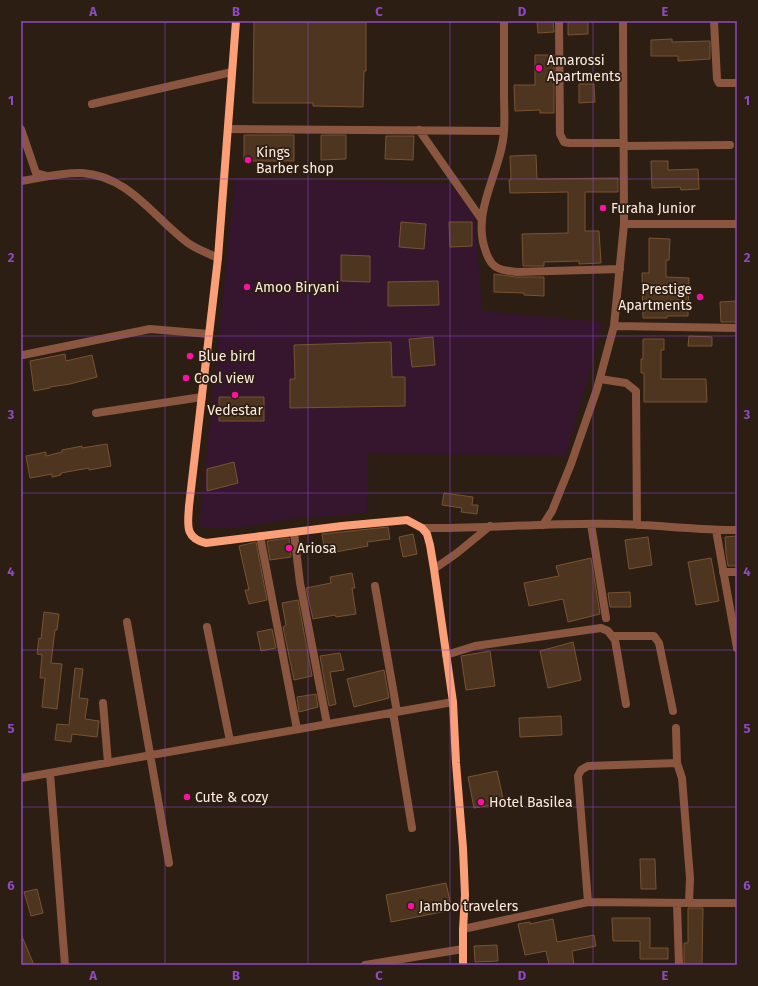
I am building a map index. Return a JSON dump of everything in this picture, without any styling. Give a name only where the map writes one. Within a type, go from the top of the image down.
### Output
[{"type":"street","points":[[236,21],[218,258],[189,506],[189,531],[194,539],[206,543],[407,520],[422,528],[427,534],[434,569],[453,702],[465,895],[462,929],[463,965]]},
{"type":"street","points":[[504,21],[504,131],[497,167],[487,193],[482,220],[483,241],[489,260],[495,267],[505,271],[516,272],[620,270]]},
{"type":"street","points":[[559,21],[560,134],[564,142],[624,145],[730,145]]},
{"type":"street","points":[[543,525],[552,511],[571,464],[600,379],[614,326],[624,224],[623,21]]},
{"type":"street","points":[[714,21],[717,79],[719,83],[737,82]]},
{"type":"street","points":[[92,104],[232,72]]},
{"type":"street","points":[[21,129],[36,173],[49,177]]},
{"type":"street","points":[[228,129],[504,131]]},
{"type":"street","points":[[420,130],[482,220]]},
{"type":"street","points":[[21,182],[67,174],[82,173],[113,181],[131,192],[189,244],[218,258]]},
{"type":"street","points":[[624,224],[737,224]]},
{"type":"street","points":[[614,326],[737,328]]},
{"type":"street","points":[[23,355],[150,329],[210,334]]},
{"type":"street","points":[[600,379],[626,383],[636,391],[637,525]]},
{"type":"street","points":[[96,413],[202,397]]},
{"type":"street","points":[[591,524],[606,618]]},
{"type":"street","points":[[422,528],[591,524],[737,530]]},
{"type":"street","points":[[434,569],[457,553],[490,526]]},
{"type":"street","points":[[716,530],[737,648]]},
{"type":"street","points":[[294,533],[300,583],[327,724]]},
{"type":"street","points":[[260,536],[297,729]]},
{"type":"street","points":[[723,572],[737,572]]},
{"type":"street","points":[[375,586],[412,828]]},
{"type":"street","points":[[127,622],[169,863]]},
{"type":"street","points":[[207,627],[230,741]]},
{"type":"street","points":[[446,655],[475,646],[602,628],[614,636],[626,704]]},
{"type":"street","points":[[614,636],[654,636],[659,643],[673,711]]},
{"type":"street","points":[[21,778],[453,702]]},
{"type":"street","points":[[103,703],[108,763]]},
{"type":"street","points":[[676,728],[677,763],[682,778],[690,878],[689,903]]},
{"type":"street","points":[[588,902],[578,776],[582,770],[588,766],[677,763]]},
{"type":"street","points":[[50,773],[65,965]]},
{"type":"street","points":[[462,929],[588,902],[678,904],[737,903]]},
{"type":"street","points":[[678,904],[679,965]]},
{"type":"street","points":[[365,965],[463,949]]},
{"type":"shaded area","points":[[235,178],[448,184],[474,207],[482,311],[603,322],[566,455],[368,454],[367,513],[292,519],[236,528],[199,528]]},
{"type":"building","points":[[254,21],[366,22],[366,71],[364,71],[363,107],[313,106],[313,103],[253,103]]},
{"type":"building","points":[[537,21],[553,21],[554,32],[538,33]]},
{"type":"building","points":[[568,21],[588,21],[588,34],[568,35]]},
{"type":"building","points":[[672,39],[672,42],[710,41],[710,59],[678,61],[678,56],[651,56],[651,40]]},
{"type":"building","points":[[535,55],[554,55],[554,113],[540,113],[540,110],[515,111],[514,85],[535,85]]},
{"type":"building","points":[[579,84],[594,84],[595,102],[579,103]]},
{"type":"building","points":[[244,135],[294,135],[294,161],[244,161]]},
{"type":"building","points":[[321,135],[346,135],[346,159],[321,160]]},
{"type":"building","points":[[386,136],[414,136],[413,160],[385,159]]},
{"type":"building","points":[[536,155],[537,179],[618,178],[618,192],[585,192],[585,231],[599,231],[601,263],[579,264],[579,261],[544,262],[544,266],[523,266],[522,234],[568,233],[568,192],[510,193],[510,156]]},
{"type":"building","points":[[651,161],[668,161],[668,170],[698,169],[699,189],[681,190],[680,187],[652,188]]},
{"type":"building","points":[[401,222],[426,224],[424,249],[399,247]]},
{"type":"building","points":[[449,222],[472,222],[472,246],[450,247]]},
{"type":"building","points":[[649,238],[670,239],[669,260],[666,260],[666,277],[689,278],[688,316],[643,318],[642,273],[649,273]]},
{"type":"building","points":[[341,255],[370,256],[370,282],[341,281]]},
{"type":"building","points":[[494,274],[516,277],[544,277],[544,296],[524,295],[524,293],[494,292]]},
{"type":"building","points":[[438,281],[439,305],[388,306],[388,282]]},
{"type":"building","points":[[737,301],[737,322],[721,322],[720,302]]},
{"type":"building","points":[[689,336],[712,337],[712,346],[688,346]]},
{"type":"building","points":[[433,337],[435,365],[412,367],[409,339]]},
{"type":"building","points":[[643,339],[664,339],[664,350],[661,350],[661,379],[706,379],[707,402],[644,402],[644,373],[641,373]]},
{"type":"building","points":[[391,342],[392,377],[405,377],[405,406],[290,408],[290,379],[295,379],[294,345]]},
{"type":"building","points":[[65,354],[66,361],[92,355],[97,377],[34,391],[30,361]]},
{"type":"building","points":[[219,397],[264,397],[264,421],[219,421]]},
{"type":"building","points":[[107,444],[111,466],[61,473],[61,475],[52,477],[52,474],[30,478],[26,456],[46,452],[46,456],[62,452],[62,450],[82,446],[82,448]]},
{"type":"building","points":[[234,462],[238,483],[207,491],[207,469]]},
{"type":"building","points":[[444,493],[473,497],[472,505],[478,505],[477,514],[461,512],[462,508],[442,505]]},
{"type":"building","points":[[388,527],[390,539],[367,542],[368,546],[325,554],[322,534]]},
{"type":"building","points":[[413,534],[417,554],[403,557],[399,537]]},
{"type":"building","points":[[737,536],[737,566],[728,566],[725,537]]},
{"type":"building","points":[[648,537],[652,565],[629,569],[625,540]]},
{"type":"building","points":[[289,538],[291,557],[270,560],[267,541]]},
{"type":"building","points":[[256,542],[267,600],[249,604],[245,590],[249,590],[239,546]]},
{"type":"building","points":[[591,558],[600,614],[568,622],[563,599],[529,606],[524,583],[559,576],[556,566]]},
{"type":"building","points":[[711,558],[719,601],[696,605],[688,562]]},
{"type":"building","points":[[352,573],[355,588],[352,588],[356,614],[336,617],[335,615],[313,619],[306,588],[331,583],[330,577]]},
{"type":"building","points":[[630,592],[631,607],[610,607],[608,593]]},
{"type":"building","points":[[298,600],[312,676],[294,680],[283,627],[286,625],[282,603]]},
{"type":"building","points":[[44,612],[59,614],[57,630],[55,630],[51,663],[62,664],[57,709],[42,707],[45,678],[40,678],[42,655],[37,654],[39,638],[41,639]]},
{"type":"building","points":[[272,629],[276,648],[261,651],[257,632]]},
{"type":"building","points":[[573,642],[581,680],[548,688],[540,651]]},
{"type":"building","points":[[490,651],[495,686],[466,690],[461,656]]},
{"type":"building","points":[[340,653],[344,670],[330,672],[336,704],[329,706],[320,656]]},
{"type":"building","points":[[75,668],[83,669],[79,698],[88,699],[85,719],[99,721],[97,737],[72,734],[71,742],[55,740],[57,724],[69,725]]},
{"type":"building","points":[[384,670],[389,698],[354,707],[347,679]]},
{"type":"building","points":[[316,694],[318,707],[299,712],[297,697]]},
{"type":"building","points":[[561,716],[562,735],[520,737],[519,718]]},
{"type":"building","points":[[497,771],[504,803],[474,808],[468,777]]},
{"type":"building","points":[[640,859],[655,859],[656,889],[641,889]]},
{"type":"building","points":[[446,883],[452,910],[391,922],[386,895]]},
{"type":"building","points":[[37,889],[43,913],[31,916],[24,892]]},
{"type":"building","points":[[688,908],[703,908],[702,965],[684,965],[684,943],[688,943]]},
{"type":"building","points":[[612,918],[650,918],[650,948],[668,948],[668,959],[640,959],[640,941],[613,941]]},
{"type":"building","points":[[553,919],[557,942],[594,935],[596,946],[572,951],[574,965],[549,965],[546,951],[525,955],[518,924],[530,922],[530,924]]},
{"type":"building","points":[[21,934],[34,965],[21,965]]},
{"type":"building","points":[[497,945],[498,961],[475,962],[474,946]]},
{"type":"place","name":"Amarossi Apartments","points":[[539,68]]},
{"type":"place","name":"Kings Barber shop","points":[[248,160]]},
{"type":"place","name":"Furaha Junior","points":[[603,208]]},
{"type":"place","name":"Amoo Biryani","points":[[247,287]]},
{"type":"place","name":"Prestige Apartments","points":[[700,297]]},
{"type":"place","name":"Blue bird","points":[[190,356]]},
{"type":"place","name":"Cool view","points":[[186,378]]},
{"type":"place","name":"Vedestar","points":[[235,395]]},
{"type":"place","name":"Ariosa","points":[[289,548]]},
{"type":"place","name":"Cute & cozy","points":[[187,797]]},
{"type":"place","name":"Hotel Basilea","points":[[481,802]]},
{"type":"place","name":"Jambo travelers","points":[[411,906]]}]
